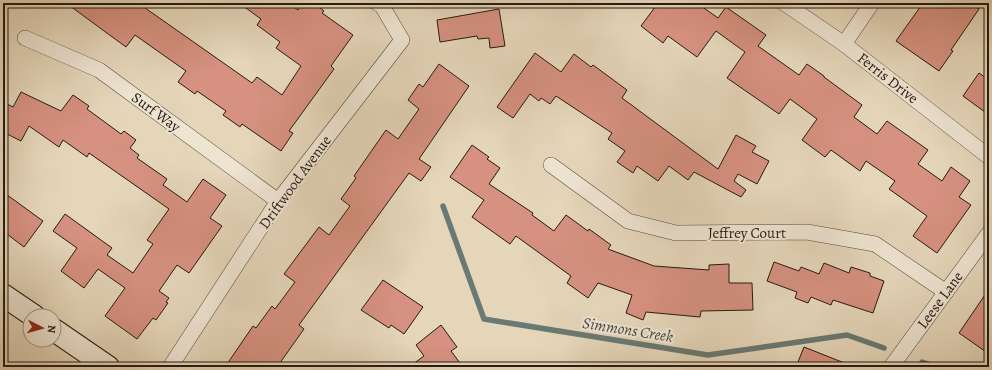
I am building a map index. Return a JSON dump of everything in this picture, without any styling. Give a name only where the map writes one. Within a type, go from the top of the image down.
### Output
[{"type":"street","name":"Driftwood Avenue","points":[[170,367],[278,201],[402,40],[382,6],[377,3]]},
{"type":"street","name":"Ferris Drive","points":[[784,3],[844,44],[989,157]]},
{"type":"street","points":[[844,44],[872,3]]},
{"type":"street","name":"Surf Way","points":[[25,38],[99,70],[278,201]]},
{"type":"street","name":"Jeffrey Court","points":[[551,165],[628,221],[676,233],[806,232],[875,244],[946,292]]},
{"type":"street","name":"Leese Lane","points":[[891,367],[946,292],[987,242]]},
{"type":"street","points":[[3,295],[22,308]]},
{"type":"street","points":[[62,335],[108,367]]},
{"type":"building","points":[[66,3],[138,3],[252,83],[257,77],[282,95],[301,66],[276,48],[280,42],[257,25],[261,19],[239,3],[288,3],[298,10],[303,3],[314,3],[324,11],[322,13],[353,35],[331,66],[334,69],[289,131],[293,133],[281,151],[242,124],[240,127],[223,115],[226,111],[197,91],[195,94],[178,82],[186,71],[135,35],[126,47]]},
{"type":"building","points":[[658,3],[697,3],[718,18],[726,7],[766,35],[758,46],[799,75],[807,64],[862,105],[854,117],[877,134],[887,121],[928,150],[918,164],[942,181],[951,167],[970,181],[959,197],[971,205],[937,253],[913,236],[927,216],[889,189],[895,181],[866,161],[860,171],[831,150],[825,157],[802,140],[817,119],[790,99],[779,114],[727,78],[745,52],[716,31],[697,57],[668,36],[663,43],[641,26]]},
{"type":"building","points":[[923,3],[970,3],[979,9],[951,50],[953,51],[939,71],[896,41]]},
{"type":"building","points":[[499,9],[505,46],[490,48],[489,38],[478,39],[477,36],[440,42],[437,20]]},
{"type":"building","points":[[535,53],[561,72],[574,54],[591,67],[593,65],[627,90],[622,98],[718,169],[736,135],[756,146],[752,152],[769,161],[757,184],[738,174],[734,181],[746,190],[741,197],[694,172],[688,180],[669,166],[658,181],[637,166],[633,173],[617,162],[625,151],[608,139],[612,133],[556,96],[550,104],[541,98],[539,101],[530,94],[513,118],[497,107]]},
{"type":"building","points":[[439,64],[469,86],[419,159],[431,167],[421,181],[409,173],[299,325],[304,329],[277,367],[225,367],[253,326],[256,328],[272,306],[275,309],[295,282],[284,274],[319,227],[329,235],[350,206],[341,199],[356,178],[354,176],[386,130],[398,139],[419,109],[408,100],[419,84],[423,87]]},
{"type":"building","points":[[979,73],[989,80],[989,115],[963,96]]},
{"type":"building","points":[[21,92],[61,111],[73,95],[89,106],[87,109],[121,134],[124,131],[136,140],[130,148],[139,155],[137,158],[167,179],[163,185],[187,202],[203,179],[226,195],[210,218],[222,226],[189,273],[177,265],[159,291],[169,298],[166,302],[168,303],[156,320],[153,318],[137,339],[105,316],[125,288],[98,269],[84,288],[61,271],[77,248],[53,231],[65,214],[112,248],[107,255],[133,273],[153,244],[147,240],[169,209],[89,153],[87,157],[63,140],[59,147],[29,126],[21,141],[3,132],[3,102],[13,107]]},
{"type":"building","points":[[472,145],[489,157],[487,159],[500,168],[489,184],[533,213],[532,215],[554,231],[566,215],[611,245],[608,249],[654,266],[709,270],[709,265],[729,264],[729,283],[752,283],[753,310],[701,311],[700,317],[646,312],[643,320],[626,313],[632,295],[598,283],[588,298],[567,283],[571,276],[516,236],[510,244],[472,217],[484,200],[450,177]]},
{"type":"building","points":[[3,192],[43,221],[24,247],[3,231]]},
{"type":"building","points":[[774,262],[799,271],[801,267],[819,274],[824,263],[849,273],[851,267],[870,273],[870,276],[884,281],[873,313],[833,300],[831,305],[811,297],[808,303],[795,298],[797,292],[767,281]]},
{"type":"building","points":[[383,280],[423,307],[404,334],[391,325],[389,328],[361,310]]},
{"type":"building","points":[[989,289],[989,354],[959,333]]},
{"type":"building","points":[[441,325],[457,347],[451,351],[463,367],[409,367],[424,356],[416,345]]},
{"type":"building","points":[[804,347],[852,366],[852,367],[796,367]]},
{"type":"waterway","name":"Simmons Creek","points":[[443,206],[484,319],[708,355],[847,335],[884,348]]},
{"type":"waterway","name":"Simmons Creek","points":[[922,362],[937,367]]}]
